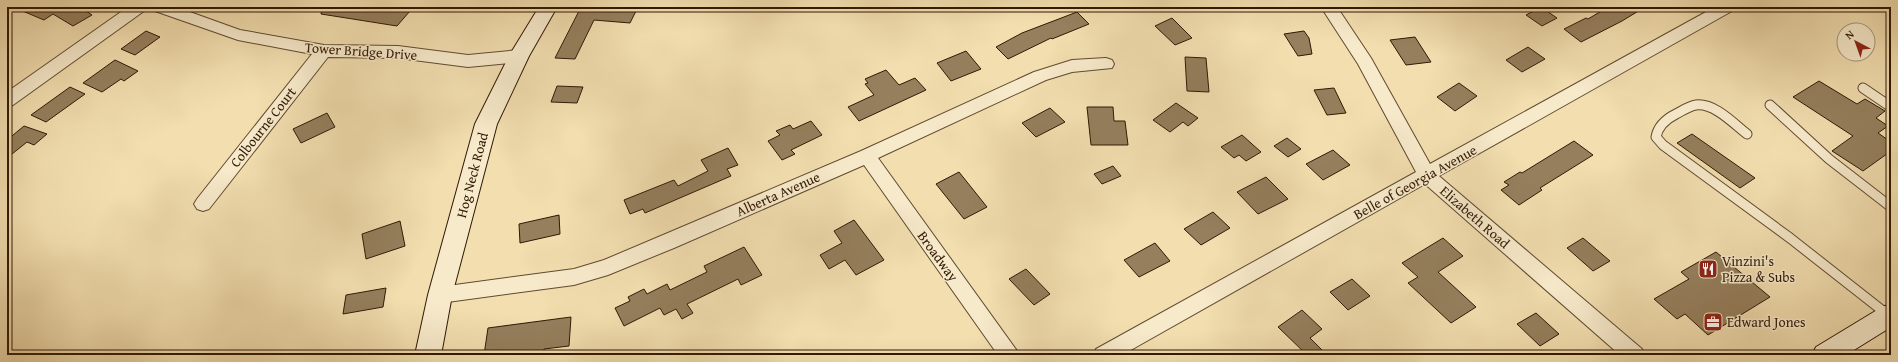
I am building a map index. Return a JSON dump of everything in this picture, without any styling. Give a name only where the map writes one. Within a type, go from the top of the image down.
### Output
[{"type":"main road","name":"Hog Neck Road","points":[[428,355],[440,295],[486,124],[519,56],[548,7]]},
{"type":"main road","points":[[1825,355],[1890,314]]},
{"type":"street","points":[[7,101],[138,7]]},
{"type":"street","name":"Tower Bridge Drive","points":[[160,7],[238,35],[324,51],[398,52],[468,61],[519,56]]},
{"type":"street","name":"Elizabeth Road","points":[[1329,7],[1365,62],[1426,176],[1635,355]]},
{"type":"street","name":"Belle of Georgia Avenue","points":[[1103,355],[1727,7]]},
{"type":"street","name":"Colbourne Court","points":[[203,204],[324,51]]},
{"type":"street","name":"Alberta Avenue","points":[[440,295],[574,277],[608,267],[867,156],[1040,76],[1065,67],[1087,63],[1106,64]]},
{"type":"street","name":"Broadway","points":[[867,156],[1010,355]]},
{"type":"lane","points":[[1863,88],[1891,107]]},
{"type":"lane","points":[[1747,134],[1710,106],[1697,105],[1683,110],[1664,121],[1656,132],[1656,137],[1663,145],[1790,238],[1890,314]]},
{"type":"lane","points":[[1770,105],[1829,159],[1891,207]]},
{"type":"building","points":[[13,7],[80,7],[92,15],[73,26],[53,14],[44,20]]},
{"type":"building","points":[[322,7],[385,7],[410,11],[397,26],[321,14]]},
{"type":"building","points":[[581,7],[638,7],[630,23],[594,20],[575,59],[555,58]]},
{"type":"building","points":[[1541,7],[1557,18],[1542,26],[1526,15]]},
{"type":"building","points":[[1608,7],[1645,7],[1622,21],[1581,42],[1564,29],[1586,18],[1588,19]]},
{"type":"building","points":[[1077,12],[1089,24],[1052,39],[1051,38],[1008,59],[996,47],[1022,33]]},
{"type":"building","points":[[1172,18],[1192,38],[1175,45],[1155,26]]},
{"type":"building","points":[[146,31],[160,37],[135,55],[121,49]]},
{"type":"building","points":[[1304,31],[1309,38],[1312,54],[1298,56],[1284,34]]},
{"type":"building","points":[[1415,37],[1431,62],[1406,65],[1390,40]]},
{"type":"building","points":[[1528,47],[1545,59],[1522,72],[1506,60]]},
{"type":"building","points":[[966,51],[981,69],[951,81],[937,63]]},
{"type":"building","points":[[1185,57],[1206,58],[1209,92],[1187,91]]},
{"type":"building","points":[[115,60],[138,71],[124,81],[121,79],[102,92],[83,83]]},
{"type":"building","points":[[886,70],[899,85],[915,78],[926,90],[859,121],[848,107],[874,95],[865,84],[868,83],[865,79]]},
{"type":"building","points":[[1819,81],[1857,104],[1865,99],[1885,111],[1876,118],[1888,126],[1878,133],[1891,142],[1891,151],[1863,171],[1832,151],[1853,136],[1793,97]]},
{"type":"building","points":[[1459,83],[1477,96],[1455,111],[1437,97]]},
{"type":"building","points":[[557,86],[583,87],[577,103],[551,102]]},
{"type":"building","points":[[70,87],[85,94],[46,122],[31,115]]},
{"type":"building","points":[[1334,88],[1346,113],[1327,115],[1314,90]]},
{"type":"building","points":[[1176,103],[1198,118],[1188,126],[1183,122],[1170,132],[1153,120]]},
{"type":"building","points":[[1087,107],[1113,107],[1114,121],[1125,121],[1128,145],[1091,145]]},
{"type":"building","points":[[1050,108],[1065,122],[1036,137],[1022,123]]},
{"type":"building","points":[[327,113],[335,127],[301,143],[293,129]]},
{"type":"building","points":[[811,121],[822,135],[791,150],[795,154],[782,160],[768,141],[780,135],[776,131],[790,125],[793,129]]},
{"type":"building","points":[[24,126],[47,134],[34,145],[27,142],[7,158],[7,140]]},
{"type":"building","points":[[1692,134],[1755,178],[1740,188],[1677,143]]},
{"type":"building","points":[[1242,135],[1261,152],[1246,161],[1239,155],[1234,158],[1221,147]]},
{"type":"building","points":[[1287,138],[1301,149],[1288,157],[1274,146]]},
{"type":"building","points":[[1574,141],[1593,155],[1540,188],[1542,190],[1519,205],[1501,190],[1509,185],[1504,182],[1520,172],[1522,173]]},
{"type":"building","points":[[728,148],[738,165],[727,169],[731,176],[645,213],[643,209],[630,214],[624,200],[674,180],[678,186],[708,171],[701,160]]},
{"type":"building","points":[[1333,150],[1350,165],[1323,180],[1306,164]]},
{"type":"building","points":[[1113,166],[1121,176],[1102,184],[1094,174]]},
{"type":"building","points":[[959,172],[987,207],[964,219],[936,184]]},
{"type":"building","points":[[1266,177],[1288,199],[1258,214],[1237,192]]},
{"type":"building","points":[[1213,212],[1230,228],[1201,245],[1184,229]]},
{"type":"building","points":[[559,215],[560,234],[520,243],[519,224]]},
{"type":"building","points":[[854,220],[884,260],[856,275],[845,260],[829,269],[820,255],[842,243],[834,231]]},
{"type":"building","points":[[400,221],[405,246],[366,259],[362,234]]},
{"type":"building","points":[[1443,238],[1463,256],[1438,272],[1476,307],[1451,323],[1408,283],[1418,277],[1402,263]]},
{"type":"building","points":[[1583,238],[1610,261],[1593,271],[1567,248]]},
{"type":"building","points":[[1155,243],[1170,261],[1139,277],[1124,260]]},
{"type":"building","points":[[744,247],[762,275],[741,285],[738,279],[687,304],[693,313],[682,319],[676,309],[664,315],[660,308],[624,326],[615,308],[630,301],[628,297],[644,289],[647,294],[667,284],[670,290],[707,272],[704,266]]},
{"type":"building","points":[[1716,252],[1770,297],[1708,335],[1685,314],[1677,319],[1654,299],[1689,279],[1681,272]]},
{"type":"building","points":[[1026,269],[1050,294],[1034,305],[1009,279]]},
{"type":"building","points":[[1352,279],[1370,296],[1348,310],[1330,292]]},
{"type":"building","points":[[386,288],[383,307],[343,314],[346,295]]},
{"type":"building","points":[[1302,310],[1322,329],[1310,338],[1327,355],[1307,355],[1278,327]]},
{"type":"building","points":[[1536,313],[1559,334],[1540,346],[1517,324]]},
{"type":"building","points":[[571,317],[569,346],[544,349],[544,352],[525,355],[513,355],[513,352],[484,355],[488,328]]},
{"type":"place","name":"Vinzini's Pizza & Subs","points":[[1708,269]]},
{"type":"place","name":"Edward Jones","points":[[1713,322]]}]
